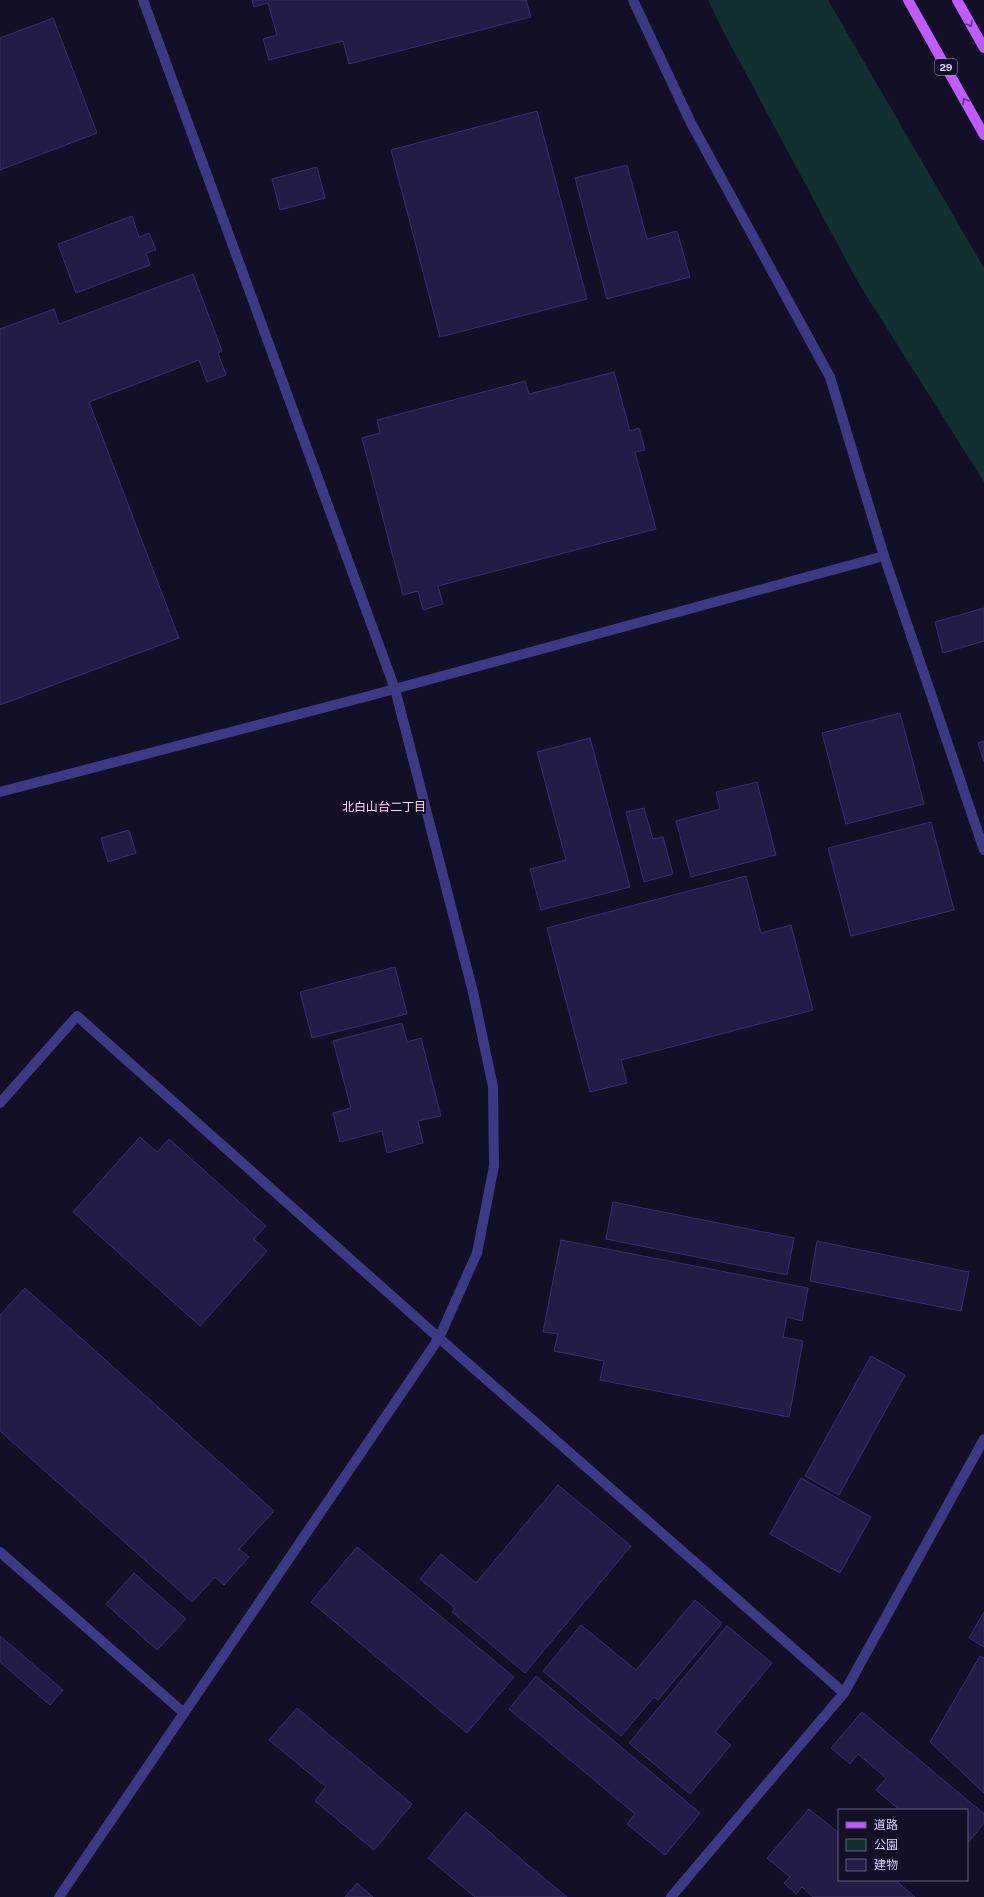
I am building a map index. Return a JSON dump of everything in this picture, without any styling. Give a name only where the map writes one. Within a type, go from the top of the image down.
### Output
[{"type":"main road","name":"29","points":[[908,0],[984,135]]},
{"type":"main road","points":[[957,0],[984,48]]},
{"type":"street","points":[[59,1897],[439,1338],[477,1254],[494,1166],[494,1087],[473,992],[395,689],[143,0]]},
{"type":"street","points":[[633,0],[691,123],[830,377],[884,556],[984,850]]},
{"type":"street","points":[[0,792],[395,689],[884,556]]},
{"type":"street","points":[[0,1103],[77,1016],[439,1338],[844,1693]]},
{"type":"street","points":[[671,1897],[844,1693],[984,1439]]},
{"type":"street","points":[[0,1552],[184,1713]]},
{"type":"green space","points":[[708,0],[828,0],[984,268],[984,482],[859,284],[722,29]]},
{"type":"building","points":[[252,0],[526,0],[531,17],[349,64],[343,41],[269,60],[263,39],[277,35],[268,3],[254,7]]},
{"type":"building","points":[[53,18],[97,133],[0,170],[0,38]]},
{"type":"building","points":[[537,111],[587,299],[440,337],[391,150]]},
{"type":"building","points":[[627,165],[647,239],[677,231],[690,277],[607,299],[575,178]]},
{"type":"building","points":[[317,167],[325,198],[280,210],[272,179]]},
{"type":"building","points":[[132,216],[139,237],[149,233],[156,250],[146,253],[150,265],[76,293],[58,244]]},
{"type":"building","points":[[193,274],[222,351],[218,353],[226,375],[207,382],[199,360],[89,402],[179,638],[0,705],[0,329],[54,309],[59,324]]},
{"type":"building","points":[[614,372],[630,431],[639,428],[645,450],[635,452],[656,529],[438,586],[443,604],[423,610],[418,591],[403,595],[362,438],[380,433],[377,420],[525,381],[529,394]]},
{"type":"building","points":[[984,608],[984,641],[943,653],[935,622]]},
{"type":"building","points":[[900,713],[924,804],[846,824],[822,733]]},
{"type":"building","points":[[590,738],[630,887],[541,910],[530,869],[566,860],[537,752]]},
{"type":"building","points":[[984,741],[984,762],[978,743]]},
{"type":"building","points":[[757,782],[776,855],[691,877],[676,821],[720,809],[716,792]]},
{"type":"building","points":[[644,808],[653,839],[663,837],[673,874],[644,882],[626,812]]},
{"type":"building","points":[[931,822],[954,910],[851,936],[828,848]]},
{"type":"building","points":[[129,830],[136,853],[108,862],[101,838]]},
{"type":"building","points":[[746,876],[761,933],[791,925],[813,1010],[621,1060],[627,1083],[590,1092],[547,928]]},
{"type":"building","points":[[395,967],[407,1014],[312,1038],[300,992]]},
{"type":"building","points":[[402,1023],[407,1042],[421,1038],[441,1116],[418,1121],[423,1143],[387,1153],[382,1131],[340,1142],[333,1113],[351,1108],[333,1041]]},
{"type":"building","points":[[140,1137],[157,1152],[169,1139],[266,1226],[254,1239],[267,1251],[200,1326],[73,1212]]},
{"type":"building","points":[[613,1202],[794,1238],[787,1275],[606,1239]]},
{"type":"building","points":[[561,1240],[808,1288],[802,1321],[787,1317],[783,1337],[803,1341],[789,1417],[600,1380],[604,1361],[554,1351],[558,1334],[543,1332]]},
{"type":"building","points":[[817,1241],[969,1272],[961,1311],[810,1281]]},
{"type":"building","points":[[25,1288],[274,1511],[239,1549],[249,1557],[224,1585],[215,1577],[192,1602],[0,1431],[0,1315]]},
{"type":"building","points":[[871,1356],[905,1375],[839,1495],[805,1476]]},
{"type":"building","points":[[801,1478],[871,1517],[840,1573],[770,1534]]},
{"type":"building","points":[[558,1485],[631,1546],[525,1673],[452,1612],[455,1608],[420,1579],[441,1554],[476,1583]]},
{"type":"building","points":[[357,1547],[514,1677],[467,1733],[311,1602]]},
{"type":"building","points":[[134,1573],[186,1619],[157,1650],[106,1604]]},
{"type":"building","points":[[695,1600],[722,1623],[658,1700],[654,1697],[621,1736],[543,1671],[581,1625],[636,1670]]},
{"type":"building","points":[[984,1612],[984,1647],[969,1638]]},
{"type":"building","points":[[727,1626],[772,1663],[715,1732],[731,1745],[690,1794],[629,1743]]},
{"type":"building","points":[[0,1636],[63,1690],[50,1705],[0,1662]]},
{"type":"building","points":[[980,1656],[984,1658],[984,1793],[930,1742]]},
{"type":"building","points":[[536,1676],[700,1813],[665,1855],[627,1824],[635,1814],[509,1709]]},
{"type":"building","points":[[297,1708],[412,1804],[374,1850],[315,1801],[326,1787],[269,1740]]},
{"type":"building","points":[[862,1712],[984,1814],[984,1823],[968,1843],[968,1809],[899,1809],[876,1790],[886,1778],[858,1754],[850,1764],[831,1748]]},
{"type":"building","points":[[809,1809],[838,1832],[838,1881],[896,1881],[915,1897],[813,1897],[802,1887],[796,1894],[784,1883],[790,1877],[767,1858]]},
{"type":"building","points":[[466,1812],[567,1897],[475,1897],[428,1858]]},
{"type":"building","points":[[357,1883],[373,1897],[345,1897]]},
{"type":"district","name":"北白山台二丁目","points":[[384,807]]}]
